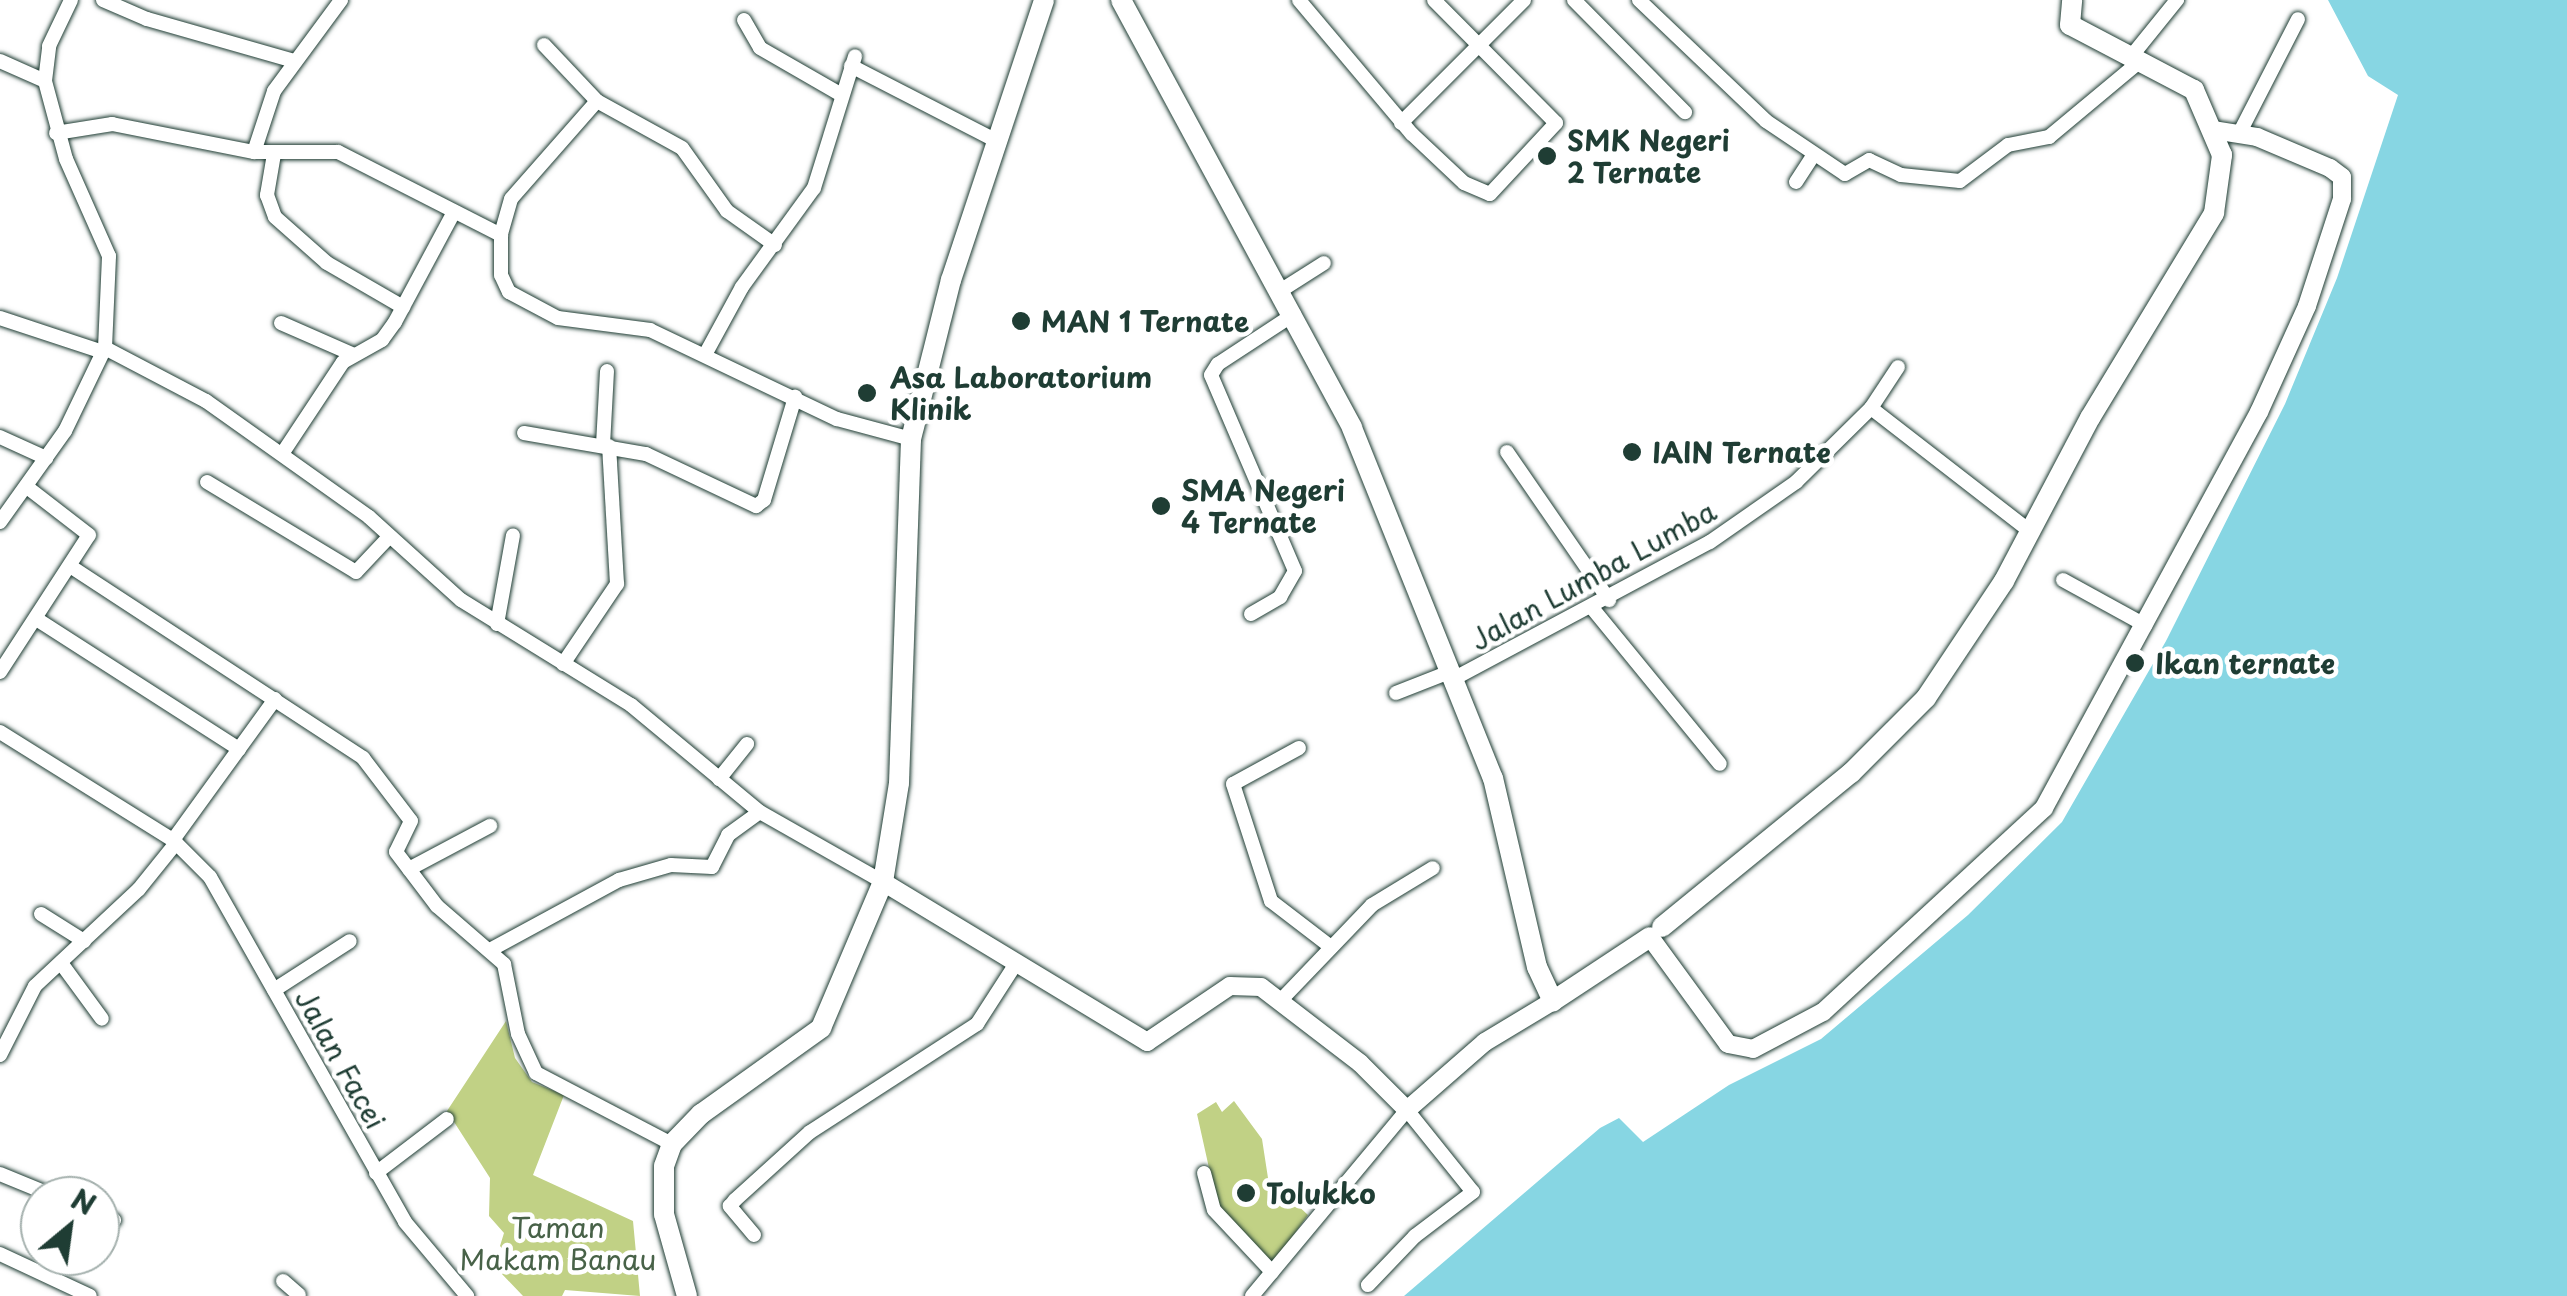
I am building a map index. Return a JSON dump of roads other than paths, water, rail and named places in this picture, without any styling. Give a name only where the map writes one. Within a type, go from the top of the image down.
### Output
[{"type":"highway","points":[[686,1296],[664,1214],[664,1166],[672,1144],[701,1114],[822,1028],[883,882],[899,784],[911,439],[951,280],[1044,0]]},
{"type":"highway","points":[[1122,0],[1352,428],[1493,778],[1537,967],[1554,1001],[1656,932],[1828,793],[1907,720],[1957,654],[2031,532],[2110,384],[2206,231],[2221,188],[2214,130],[2194,90],[2070,25],[2072,0]]},
{"type":"main road","points":[[1656,932],[1728,1044],[1753,1049],[1804,1024],[2029,827],[2145,625],[2274,382],[2307,306],[2342,198],[2342,177],[2330,168],[2239,134],[2214,130]]},
{"type":"main road","points":[[883,882],[1147,1042],[1230,986],[1261,987],[1282,999],[1407,1110],[1485,1042],[1554,1001]]},
{"type":"street","points":[[0,522],[46,458],[104,350],[109,256],[56,133],[45,82],[49,46],[71,0]]},
{"type":"street","points":[[102,0],[147,20],[294,61]]},
{"type":"street","points":[[254,152],[266,106],[294,61],[341,0]]},
{"type":"street","points":[[1299,0],[1401,122],[1464,183],[1477,192],[1496,191],[1556,123],[1434,0]]},
{"type":"street","points":[[1401,122],[1524,0]]},
{"type":"street","points":[[1574,0],[1685,112]]},
{"type":"street","points":[[1639,0],[1766,122],[1813,156],[1845,174],[1869,160],[1901,175],[1960,181],[2008,145],[2048,137],[2135,60],[2177,0]]},
{"type":"street","points":[[2239,134],[2298,18]]},
{"type":"street","points":[[744,20],[760,48],[840,94]]},
{"type":"street","points":[[544,46],[597,102],[682,148],[727,211],[775,245]]},
{"type":"street","points":[[0,61],[45,82]]},
{"type":"street","points":[[706,353],[742,287],[814,188],[853,61],[997,141]]},
{"type":"street","points":[[597,102],[518,189],[501,235],[503,285],[518,299],[572,323],[629,322],[706,353],[837,419],[911,439]]},
{"type":"street","points":[[56,133],[134,126],[254,152],[338,152],[501,235]]},
{"type":"street","points":[[274,154],[267,195],[275,217],[327,263],[403,307]]},
{"type":"street","points":[[1796,182],[1813,156]]},
{"type":"street","points":[[282,454],[352,354],[382,340],[454,212]]},
{"type":"street","points":[[1280,291],[1324,264]]},
{"type":"street","points":[[1250,614],[1280,597],[1295,571],[1211,375],[1218,364],[1294,314]]},
{"type":"street","points":[[0,320],[104,350],[191,392],[282,454],[497,624],[631,705],[760,812],[883,882]]},
{"type":"street","points":[[282,323],[352,354]]},
{"type":"street","name":"Jalan Lumba Lumba","points":[[1396,694],[1454,674],[1592,609],[1784,492],[1871,408],[1898,367]]},
{"type":"street","points":[[563,664],[617,584],[606,446],[607,372]]},
{"type":"street","points":[[524,433],[646,454],[756,506],[764,500],[795,397]]},
{"type":"street","points":[[1871,408],[2031,532]]},
{"type":"street","points":[[0,438],[46,458]]},
{"type":"street","points":[[1507,452],[1608,600]]},
{"type":"street","points":[[207,482],[356,572],[389,537]]},
{"type":"street","points":[[0,672],[88,542],[87,530],[26,487]]},
{"type":"street","points":[[497,624],[513,535]]},
{"type":"street","points":[[72,568],[346,744],[386,781],[411,821],[395,846],[436,906],[490,950],[509,975],[518,1034],[536,1073],[672,1144]]},
{"type":"street","points":[[2063,580],[2145,625]]},
{"type":"street","points":[[1592,609],[1720,764]]},
{"type":"street","points":[[38,620],[239,749]]},
{"type":"street","points":[[0,1053],[28,997],[84,942],[174,842],[275,699]]},
{"type":"street","name":"Jalan Facei","points":[[0,732],[174,842],[225,899],[405,1222],[468,1296]]},
{"type":"street","points":[[719,779],[747,744]]},
{"type":"street","points":[[1298,748],[1233,784],[1271,900],[1331,947]]},
{"type":"street","points":[[490,950],[619,880],[671,864],[712,867],[728,835],[760,812]]},
{"type":"street","points":[[409,869],[490,826]]},
{"type":"street","points":[[1282,999],[1372,905],[1433,868]]},
{"type":"street","points":[[41,914],[84,942]]},
{"type":"street","points":[[274,990],[350,941]]},
{"type":"street","points":[[754,1234],[724,1211],[810,1132],[977,1024],[1017,962]]},
{"type":"street","points":[[61,963],[102,1020]]},
{"type":"street","points":[[1252,1296],[1407,1110],[1473,1192],[1414,1236],[1368,1285]]},
{"type":"street","points":[[376,1172],[447,1119]]},
{"type":"street","points":[[1204,1173],[1214,1210],[1272,1272]]},
{"type":"street","points":[[0,1254],[44,1269],[90,1296]]},
{"type":"street","points":[[283,1281],[299,1296]]},
{"type":"water","points":[[2328,0],[2567,0],[2567,1296],[1404,1296],[1600,1128],[1619,1118],[1643,1142],[1729,1085],[1821,1039],[1968,915],[2062,822],[2166,641],[2285,404],[2337,278],[2398,95],[2368,76]]},
{"type":"place","name":"SMK Negeri 2 Ternate","points":[[1547,156]]},
{"type":"place","name":"MAN 1 Ternate","points":[[1021,321]]},
{"type":"place","name":"Asa Laboratorium Klinik","points":[[867,393]]},
{"type":"place","name":"IAIN Ternate","points":[[1632,452]]},
{"type":"place","name":"SMA Negeri 4 Ternate","points":[[1161,506]]},
{"type":"place","name":"Ikan ternate","points":[[2135,663]]},
{"type":"place","name":"Tolukko","points":[[1246,1193]]},
{"type":"park label","name":"Taman Makam Banau","points":[[558,1243]]}]
